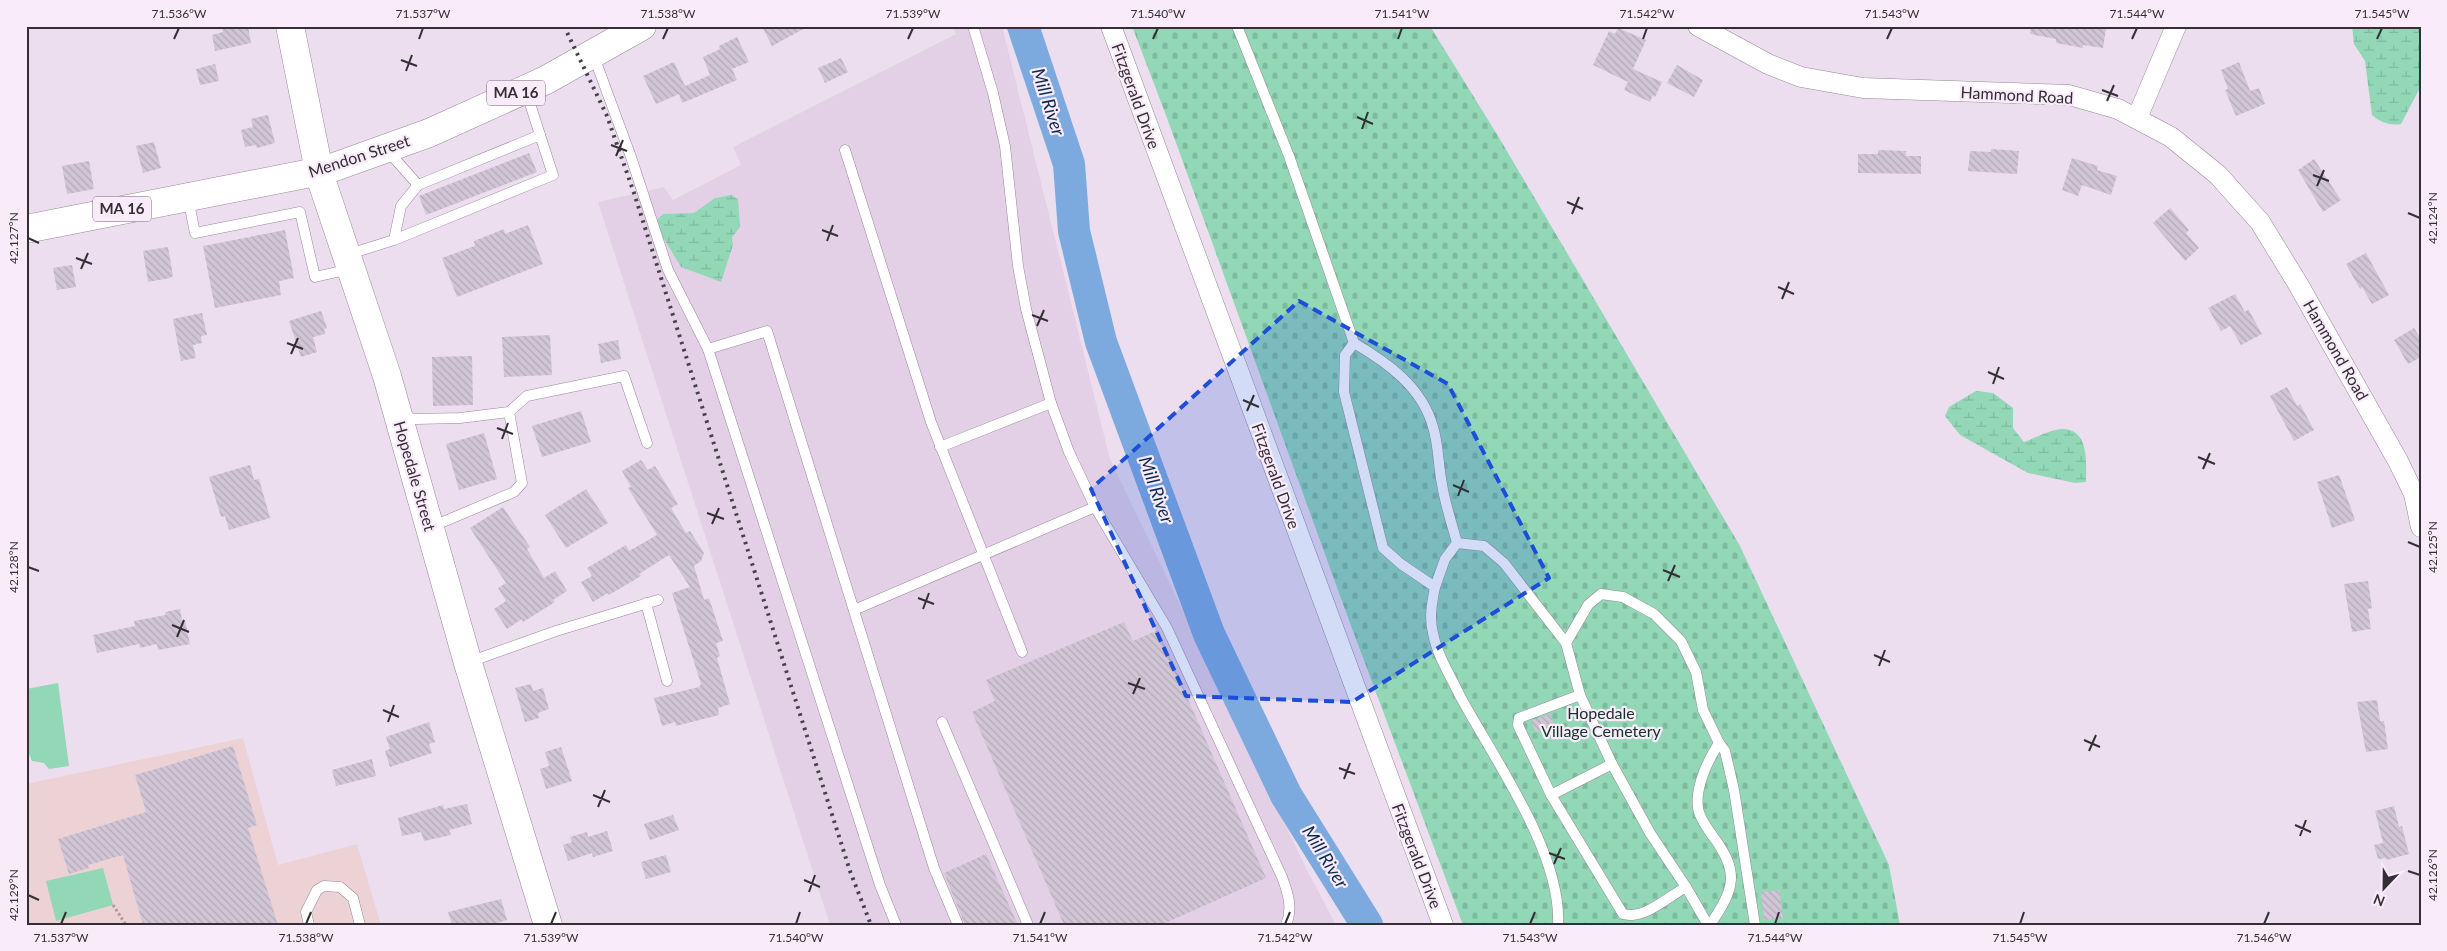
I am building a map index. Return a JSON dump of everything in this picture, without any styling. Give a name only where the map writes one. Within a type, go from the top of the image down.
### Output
[{"type":"street","name":"Hopedale Street","points":[[290,26],[319,172],[398,416],[468,663],[548,925]]},
{"type":"street","name":"Mendon Street","points":[[26,229],[319,172],[429,133],[525,88],[642,26]]},
{"type":"street","name":"Fitzgerald Drive","points":[[1111,26],[1443,925]]},
{"type":"street","name":"Hammond Road","points":[[1698,26],[1768,64],[1801,78],[1863,88],[2069,95],[2118,109],[2171,137],[2218,175],[2260,222],[2286,263],[2398,461],[2414,494],[2421,527]]},
{"type":"street","points":[[2137,118],[2176,26]]},
{"type":"lane","points":[[973,26],[993,93],[1005,146],[1021,280],[1051,403],[1069,452],[1095,507],[1167,628],[1282,877],[1290,904],[1290,915],[1286,925]]},
{"type":"lane","points":[[1237,26],[1289,156],[1354,343],[1379,358],[1403,378],[1427,408],[1434,428],[1442,484],[1457,543]]},
{"type":"lane","points":[[593,53],[631,157],[668,270],[708,349],[880,885],[896,925]]},
{"type":"lane","points":[[188,197],[195,233],[300,212],[315,277],[394,240],[552,175],[525,88]]},
{"type":"lane","points":[[394,240],[401,206],[418,185],[540,135]]},
{"type":"lane","points":[[385,149],[418,185]]},
{"type":"lane","points":[[845,150],[940,447],[1022,652]]},
{"type":"lane","points":[[708,349],[767,332],[934,868],[958,925]]},
{"type":"lane","points":[[1354,343],[1345,355],[1344,392],[1384,548],[1401,564],[1434,587]]},
{"type":"lane","points":[[398,416],[416,419],[460,418],[509,412],[527,396],[624,376],[647,443]]},
{"type":"lane","points":[[940,447],[1051,403]]},
{"type":"lane","points":[[430,527],[514,492],[522,483],[509,412]]},
{"type":"lane","points":[[854,610],[1095,507]]},
{"type":"lane","points":[[1457,543],[1445,559],[1434,587],[1432,631],[1438,652],[1481,734],[1537,833],[1556,893],[1558,925]]},
{"type":"lane","points":[[1457,543],[1484,546],[1504,563],[1552,621],[1566,643],[1580,695],[1612,764],[1650,833],[1709,925],[1726,896],[1732,874],[1725,852],[1708,828],[1698,808],[1708,760],[1719,743]]},
{"type":"lane","points":[[1566,643],[1588,605],[1600,594],[1623,597],[1654,614],[1681,641],[1696,672],[1703,710],[1719,743],[1725,751],[1734,790],[1755,925]]},
{"type":"lane","points":[[468,663],[556,631],[658,600]]},
{"type":"lane","points":[[646,603],[667,681]]},
{"type":"lane","points":[[1580,695],[1519,718],[1518,725],[1551,795],[1624,914],[1633,917],[1686,887]]},
{"type":"lane","points":[[942,722],[1028,925]]},
{"type":"lane","points":[[1551,795],[1612,764]]},
{"type":"lane","points":[[309,925],[306,912],[317,890],[324,886],[340,887],[353,898],[360,925]]},
{"type":"path","points":[[113,904],[126,925]]},
{"type":"highlighted area","points":[[1299,301],[1448,384],[1549,578],[1352,702],[1186,696],[1091,489]]},
{"type":"shaded area","points":[[953,26],[1002,26],[1110,459],[1307,870],[1336,925],[830,925],[598,202],[664,187],[673,200],[741,165],[733,147],[956,34]]},
{"type":"shaded area","points":[[243,738],[278,865],[357,844],[381,925],[26,925],[26,784]]},
{"type":"green space","name":"Hopedale Village Cemetery","points":[[1132,26],[1430,26],[1498,136],[1740,546],[1889,865],[1900,925],[1463,925],[1347,615]]},
{"type":"green space","points":[[2352,26],[2421,26],[2421,86],[2401,124],[2385,123],[2372,115],[2365,61],[2354,44]]},
{"type":"green space","points":[[731,195],[738,199],[740,227],[732,237],[733,245],[721,282],[681,267],[661,234],[657,220],[663,214],[694,213],[715,198]]},
{"type":"green space","points":[[1976,391],[1993,393],[2013,408],[2013,428],[2024,442],[2047,432],[2061,429],[2070,430],[2077,434],[2082,440],[2086,457],[2086,482],[2075,483],[2028,473],[1960,435],[1945,416],[1949,407]]},
{"type":"green space","points":[[58,683],[69,766],[49,769],[44,763],[32,761],[26,747],[26,689]]},
{"type":"green space","points":[[103,868],[113,905],[56,921],[46,881]]},
{"type":"building","points":[[222,26],[248,26],[251,43],[215,51],[212,35],[223,32]]},
{"type":"building","points":[[762,26],[809,26],[772,46]]},
{"type":"building","points":[[2031,26],[2090,26],[2106,29],[2103,48],[2083,45],[2083,48],[2056,43],[2056,39],[2030,34]]},
{"type":"building","points":[[1618,28],[1646,40],[1633,69],[1662,82],[1655,97],[1653,95],[1650,102],[1624,90],[1628,82],[1593,65],[1609,31],[1615,34]]},
{"type":"building","points":[[737,37],[749,62],[732,69],[737,80],[682,103],[679,94],[656,104],[643,76],[674,62],[685,86],[710,75],[703,57],[720,49],[719,46]]},
{"type":"building","points":[[841,58],[848,72],[825,83],[818,68]]},
{"type":"building","points":[[2239,62],[2250,91],[2259,88],[2265,104],[2236,116],[2225,90],[2228,89],[2221,70]]},
{"type":"building","points":[[215,64],[219,81],[200,85],[196,69]]},
{"type":"building","points":[[1677,65],[1703,80],[1694,97],[1667,83]]},
{"type":"building","points":[[268,115],[275,143],[257,148],[256,145],[245,147],[241,130],[253,127],[251,119]]},
{"type":"building","points":[[154,142],[161,168],[143,173],[136,146]]},
{"type":"building","points":[[1991,149],[2019,151],[2017,174],[1968,171],[1970,151],[1991,152]]},
{"type":"building","points":[[1878,150],[1906,151],[1906,156],[1921,156],[1921,174],[1858,173],[1858,154],[1878,154]]},
{"type":"building","points":[[529,153],[537,172],[426,215],[419,196]]},
{"type":"building","points":[[2072,158],[2098,166],[2097,170],[2117,176],[2111,195],[2082,185],[2078,196],[2062,190]]},
{"type":"building","points":[[2314,159],[2341,200],[2323,212],[2298,170]]},
{"type":"building","points":[[89,161],[94,189],[67,194],[62,166]]},
{"type":"building","points":[[2170,208],[2189,230],[2186,233],[2199,248],[2185,261],[2153,223]]},
{"type":"building","points":[[528,225],[543,264],[457,297],[442,258],[475,246],[474,241],[504,229],[505,234]]},
{"type":"building","points":[[285,230],[294,278],[279,281],[281,295],[215,308],[203,246]]},
{"type":"building","points":[[168,247],[173,276],[148,282],[143,251]]},
{"type":"building","points":[[2366,253],[2389,295],[2372,304],[2362,287],[2360,289],[2346,264]]},
{"type":"building","points":[[72,265],[76,287],[57,290],[53,268]]},
{"type":"building","points":[[2235,294],[2245,312],[2248,309],[2262,334],[2241,345],[2230,326],[2221,331],[2208,308]]},
{"type":"building","points":[[321,311],[327,328],[324,329],[325,334],[313,337],[317,352],[301,357],[289,321]]},
{"type":"building","points":[[202,313],[207,335],[201,336],[202,343],[193,345],[196,358],[181,361],[173,319]]},
{"type":"building","points":[[2414,328],[2421,339],[2421,357],[2408,364],[2394,340]]},
{"type":"building","points":[[550,335],[552,375],[504,377],[502,337]]},
{"type":"building","points":[[618,340],[621,359],[601,363],[598,344]]},
{"type":"building","points":[[472,356],[473,405],[433,406],[432,357]]},
{"type":"building","points":[[2287,387],[2297,406],[2300,404],[2314,430],[2294,441],[2270,396]]},
{"type":"building","points":[[581,411],[591,442],[542,457],[532,426]]},
{"type":"building","points":[[484,433],[497,479],[459,490],[446,444]]},
{"type":"building","points":[[641,460],[648,470],[655,466],[678,504],[671,508],[686,533],[690,531],[704,553],[701,561],[694,566],[704,600],[709,598],[723,641],[716,643],[720,656],[717,658],[730,704],[718,708],[719,715],[676,726],[675,722],[662,726],[654,698],[699,687],[701,684],[672,593],[690,587],[669,555],[639,574],[641,576],[593,602],[581,582],[592,576],[587,568],[626,545],[629,551],[657,535],[628,488],[631,487],[622,471]]},
{"type":"building","points":[[250,465],[254,480],[259,479],[270,518],[229,530],[225,516],[221,517],[209,477]]},
{"type":"building","points":[[2339,475],[2355,520],[2332,528],[2317,482]]},
{"type":"building","points":[[586,489],[608,523],[566,548],[545,515]]},
{"type":"building","points":[[503,507],[530,547],[527,549],[544,578],[555,571],[567,591],[553,600],[555,602],[523,622],[522,619],[507,629],[494,609],[506,601],[498,588],[506,583],[470,528]]},
{"type":"building","points":[[2368,581],[2372,608],[2368,609],[2371,629],[2352,632],[2344,584]]},
{"type":"building","points":[[180,609],[182,620],[185,620],[190,644],[158,650],[157,644],[140,648],[139,644],[97,653],[93,635],[135,626],[134,621],[166,615],[165,612]]},
{"type":"building","points":[[1124,622],[1133,641],[1158,630],[1266,878],[1161,925],[1064,925],[972,712],[995,701],[986,680]]},
{"type":"building","points":[[531,684],[533,691],[543,688],[549,709],[538,713],[539,718],[525,722],[515,688]]},
{"type":"building","points":[[2377,700],[2380,721],[2384,721],[2388,749],[2366,752],[2357,702]]},
{"type":"building","points":[[1550,714],[1554,724],[1536,732],[1531,721]]},
{"type":"building","points":[[429,722],[435,742],[429,744],[432,753],[390,767],[385,751],[390,749],[386,737]]},
{"type":"building","points":[[233,746],[257,825],[248,828],[278,925],[143,925],[123,855],[88,865],[89,868],[69,874],[58,839],[146,812],[135,775]]},
{"type":"building","points":[[561,747],[572,781],[546,789],[540,769],[549,766],[545,752]]},
{"type":"building","points":[[372,759],[376,776],[336,786],[332,770]]},
{"type":"building","points":[[467,804],[472,824],[449,830],[451,835],[424,841],[421,832],[402,836],[398,818],[443,805],[444,809]]},
{"type":"building","points":[[2394,806],[2399,827],[2402,826],[2409,854],[2386,860],[2386,858],[2378,859],[2374,845],[2383,843],[2375,811]]},
{"type":"building","points":[[673,815],[679,830],[650,840],[644,824]]},
{"type":"building","points":[[607,831],[613,851],[593,857],[592,853],[568,861],[563,845],[572,842],[570,837],[587,832],[588,837]]},
{"type":"building","points":[[986,854],[1018,925],[965,925],[944,873]]},
{"type":"building","points":[[666,855],[671,872],[646,879],[641,862]]},
{"type":"building","points":[[1779,890],[1783,918],[1764,920],[1761,892]]},
{"type":"building","points":[[501,899],[507,920],[490,925],[452,925],[448,912]]},
{"type":"waterway","name":"Mill River","points":[[1023,26],[1069,164],[1074,231],[1101,342],[1209,634],[1286,795],[1367,925]]},
{"type":"railway","points":[[564,26],[607,116],[634,193],[850,871],[871,925]]}]
